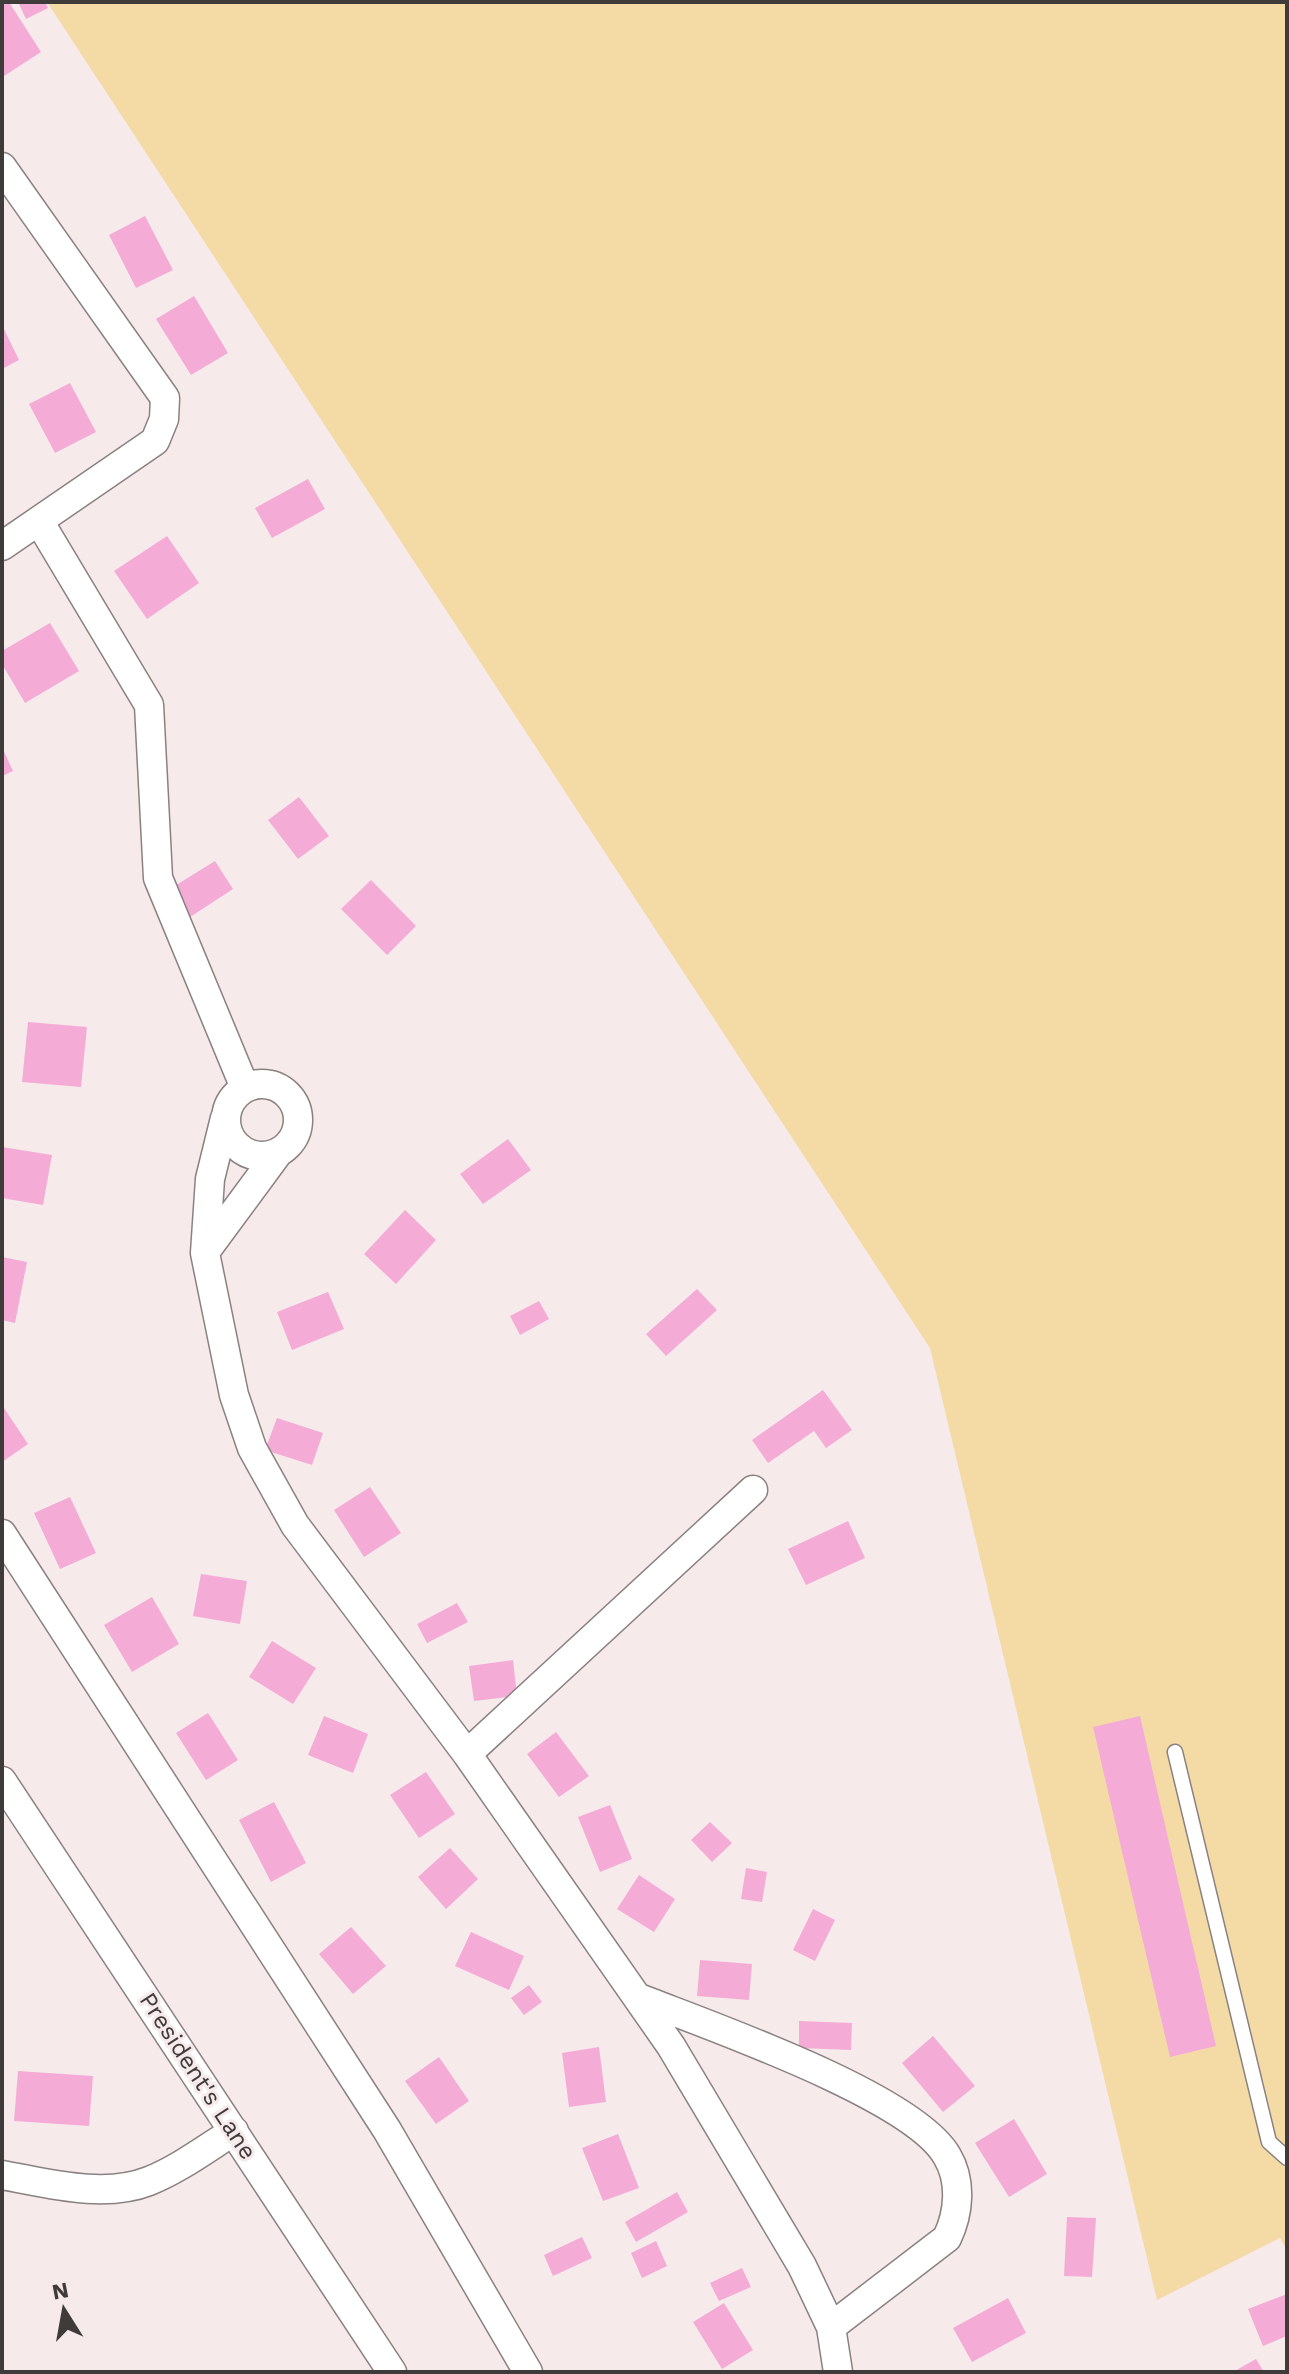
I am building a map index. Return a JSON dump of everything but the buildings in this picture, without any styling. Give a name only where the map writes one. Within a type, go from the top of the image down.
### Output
[{"type":"street","points":[[2,167],[165,398],[164,419],[155,441],[39,521],[6,536]]},
{"type":"street","points":[[39,521],[149,705],[158,878],[245,1088]]},
{"type":"street","points":[[205,1253],[278,1153],[292,1140],[298,1122],[294,1104],[282,1090],[264,1084],[245,1088],[231,1100],[210,1179],[205,1253],[234,1395],[252,1448],[295,1525],[467,1754],[639,1998],[802,2266],[831,2327],[838,2372]]},
{"type":"street","points":[[225,1118],[229,1137],[242,1151],[260,1156],[278,1153]]},
{"type":"street","points":[[467,1754],[753,1490]]},
{"type":"street","points":[[2,1534],[387,2130],[528,2372]]},
{"type":"street","name":"President's Lane","points":[[2,1781],[392,2372]]},
{"type":"street","points":[[639,1998],[886,2102],[947,2155],[957,2189],[957,2217],[947,2238],[831,2327]]},
{"type":"street","points":[[2,2175],[63,2186],[110,2189],[147,2182],[234,2131]]},
{"type":"lane","points":[[1175,1752],[1269,2142],[1287,2158]]},
{"type":"shaded area","points":[[47,2],[1287,2],[1287,2250],[1280,2238],[1157,2300],[930,1348]]}]
